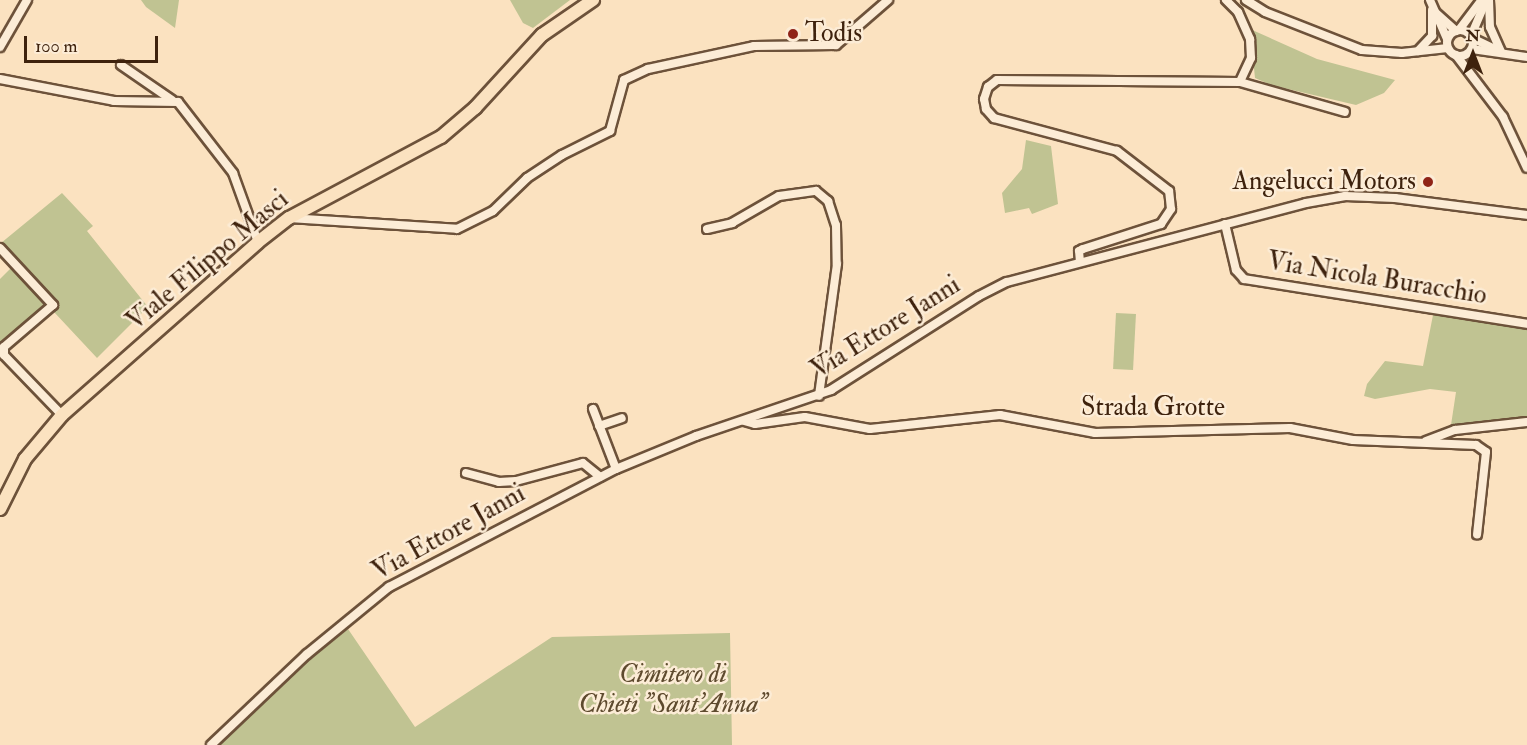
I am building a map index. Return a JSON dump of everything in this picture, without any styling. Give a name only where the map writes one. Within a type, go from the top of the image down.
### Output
[{"type":"main road","name":"Viale Filippo Masci","points":[[0,510],[25,459],[62,415],[258,242],[289,218],[441,137],[475,108],[542,35],[593,0]]},
{"type":"street","points":[[0,47],[27,0]]},
{"type":"street","points":[[289,218],[457,229],[493,211],[527,178],[562,155],[610,131],[624,80],[648,69],[754,46],[836,45],[888,0]]},
{"type":"street","points":[[1226,0],[1238,12],[1250,39],[1251,58],[1240,82]]},
{"type":"street","points":[[1246,0],[1265,12],[1362,50],[1440,54],[1463,63]]},
{"type":"street","points":[[1416,52],[1432,36],[1430,0]]},
{"type":"street","points":[[1449,46],[1457,31],[1485,0]]},
{"type":"street","points":[[1475,75],[1471,51],[1472,37],[1485,0]]},
{"type":"street","points":[[1485,0],[1490,27],[1501,52]]},
{"type":"street","points":[[1432,10],[1457,31],[1501,52]]},
{"type":"street","points":[[1432,10],[1449,46],[1475,75],[1516,141],[1527,168]]},
{"type":"street","points":[[1445,22],[1470,15]]},
{"type":"street","points":[[1416,52],[1449,46],[1471,51],[1501,52],[1527,57]]},
{"type":"street","points":[[121,65],[162,96],[178,102],[233,173],[258,242]]},
{"type":"street","points":[[1080,262],[1080,251],[1083,249],[1161,224],[1172,209],[1169,191],[1117,151],[994,118],[984,105],[988,87],[997,80],[1017,77],[1240,82],[1345,112]]},
{"type":"street","points":[[0,79],[114,100],[178,102]]},
{"type":"street","points":[[707,229],[732,223],[779,196],[816,191],[828,201],[836,225],[837,264],[819,396]]},
{"type":"street","name":"Via Ettore Janni","points":[[211,745],[302,658],[389,587],[616,469],[744,420],[819,396],[996,286],[1306,203],[1357,196],[1527,215]]},
{"type":"street","name":"Via Nicola Buracchio","points":[[1225,224],[1236,270],[1244,279],[1527,324]]},
{"type":"street","points":[[0,248],[53,305],[4,347],[4,355],[62,415]]},
{"type":"street","points":[[593,410],[616,469]]},
{"type":"street","name":"Strada Grotte","points":[[744,420],[755,424],[804,417],[870,429],[1000,415],[1095,433],[1290,428],[1353,440],[1420,443],[1455,430],[1527,422]]},
{"type":"street","points":[[599,426],[622,418]]},
{"type":"street","points":[[1420,443],[1476,446],[1486,452],[1477,535]]},
{"type":"street","points":[[466,473],[499,482],[516,481],[583,463],[600,477]]},
{"type":"green space","points":[[141,0],[179,0],[175,28],[146,7]]},
{"type":"green space","points":[[510,0],[570,0],[533,28],[523,23]]},
{"type":"green space","points":[[1250,29],[1317,59],[1395,80],[1384,93],[1356,105],[1271,85],[1255,78]]},
{"type":"green space","points":[[1026,140],[1051,146],[1058,204],[1032,214],[1029,208],[1005,213],[1002,193],[1022,169]]},
{"type":"green space","points":[[62,193],[93,226],[87,231],[148,307],[97,358],[54,312],[59,307],[1,243]]},
{"type":"green space","points":[[13,266],[49,303],[0,346],[0,279]]},
{"type":"green space","points":[[1116,313],[1136,314],[1133,370],[1113,369]]},
{"type":"green space","points":[[1433,315],[1527,329],[1527,419],[1451,425],[1456,392],[1430,389],[1375,399],[1364,396],[1367,384],[1385,361],[1423,366]]},
{"type":"green space","name":"Cimitero di Chieti \"Sant'Anna\"","points":[[348,629],[415,727],[552,637],[730,633],[732,745],[218,745],[286,678]]},
{"type":"place","name":"Todis","points":[[793,34]]},
{"type":"place","name":"Angelucci Motors","points":[[1428,182]]}]
